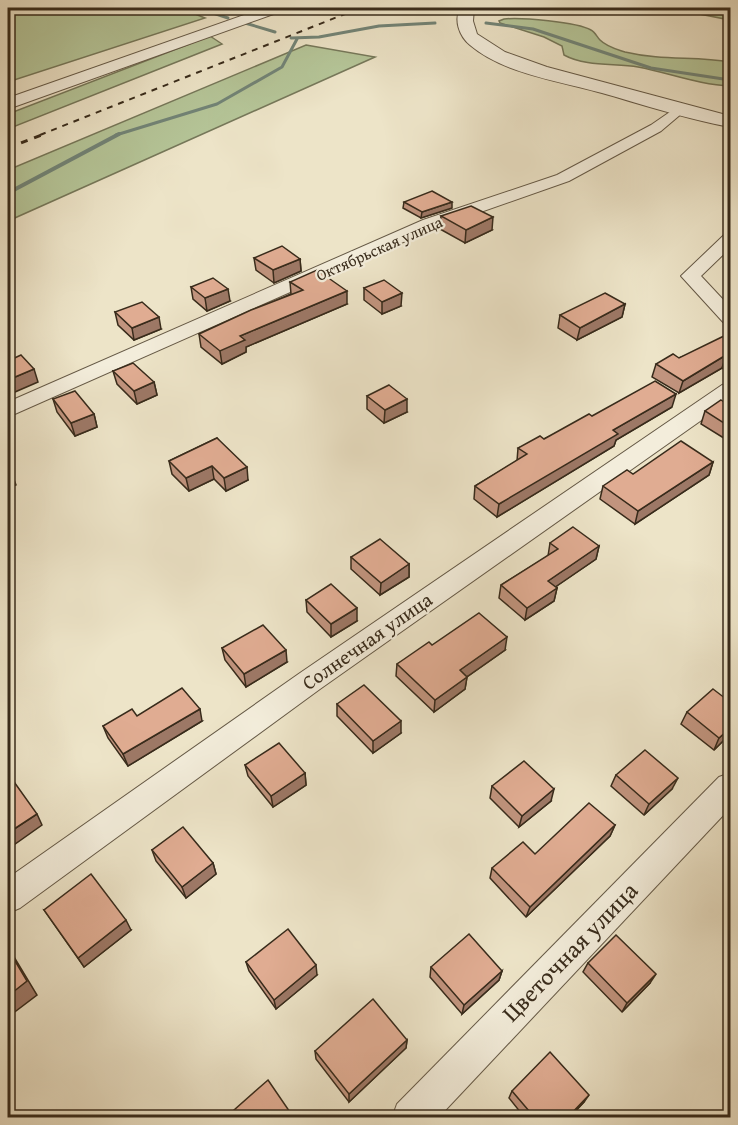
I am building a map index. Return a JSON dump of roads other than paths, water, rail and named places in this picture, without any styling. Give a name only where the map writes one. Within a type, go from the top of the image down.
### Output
[{"type":"street","points":[[8,104],[277,8]]},
{"type":"street","points":[[467,8],[466,28],[473,39],[488,49],[559,75],[730,122]]},
{"type":"street","name":"Октябрьская улица","points":[[8,410],[429,224],[563,178],[656,128],[680,109]]},
{"type":"street","points":[[730,239],[690,276],[730,318]]},
{"type":"street","name":"Солнечная улица","points":[[8,897],[320,674],[730,391]]},
{"type":"street","name":"Цветочная улица","points":[[411,1118],[730,787]]},
{"type":"waterway","points":[[198,8],[228,18]]},
{"type":"waterway","points":[[245,23],[275,32]]},
{"type":"waterway","points":[[291,38],[319,37],[379,26],[435,23]]},
{"type":"waterway","points":[[486,23],[533,29],[651,68],[730,80]]},
{"type":"waterway","points":[[119,134],[217,104],[282,67],[297,39]]},
{"type":"waterway","points":[[8,193],[119,134]]},
{"type":"railway","points":[[40,135],[360,8]]},
{"type":"railway","points":[[8,148],[44,134]]}]
